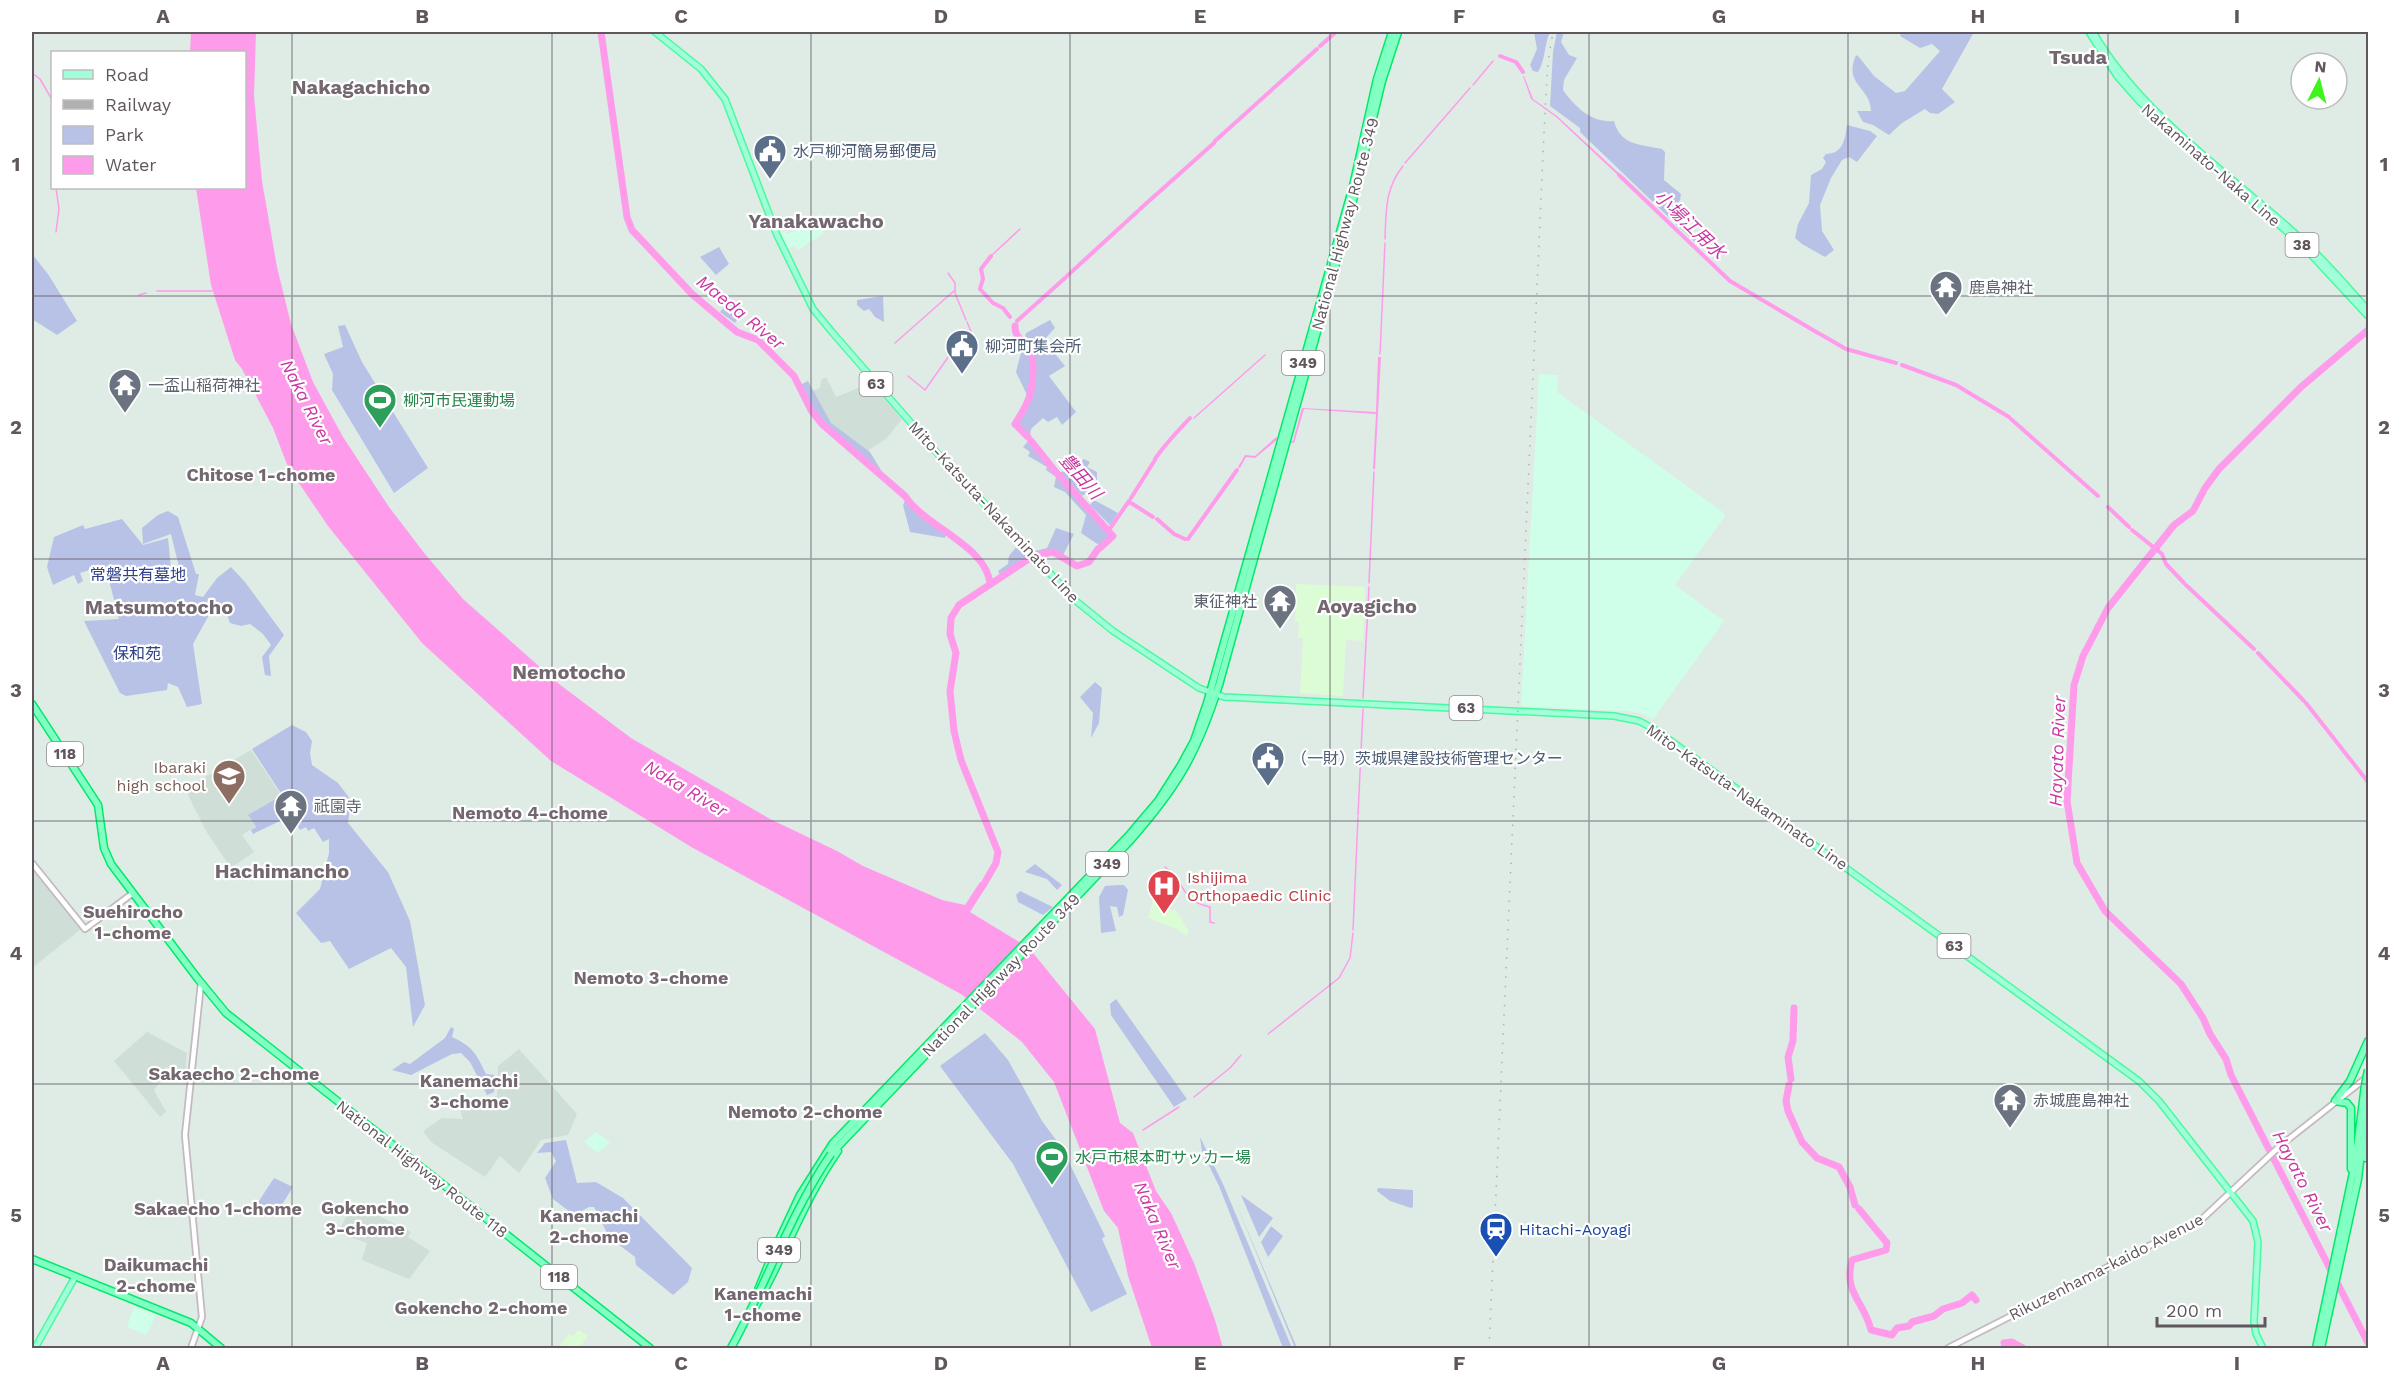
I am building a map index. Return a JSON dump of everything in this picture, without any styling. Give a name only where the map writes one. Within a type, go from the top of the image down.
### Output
[{"type":"highway","name":"National Highway Route 349","points":[[1213,694],[1353,186],[1374,91],[1392,32]]},
{"type":"highway","name":"National Highway Route 349","points":[[747,1321],[771,1257],[800,1195],[822,1158],[1042,928],[1130,842],[1169,795],[1198,743],[1350,213],[1382,81],[1398,32]]},
{"type":"highway","name":"118","points":[[32,704],[95,799],[101,812],[107,856],[201,983]]},
{"type":"highway","name":"National Highway Route 118","points":[[201,983],[226,1013],[279,1057],[650,1348]]},
{"type":"highway","points":[[2352,1196],[2351,1108],[2348,1103],[2335,1101],[2350,1081],[2368,1041]]},
{"type":"highway","points":[[2352,1196],[2368,1070]]},
{"type":"highway","points":[[2321,1348],[2337,1262],[2361,1162],[2368,1093]]},
{"type":"highway","name":"National Highway Route 349","points":[[732,1348],[805,1195],[848,1131]]},
{"type":"highway","name":"National Highway Route 349","points":[[732,1348],[779,1264],[814,1188],[848,1131]]},
{"type":"highway","points":[[2352,1196],[2368,1141]]},
{"type":"highway","points":[[32,1259],[188,1321],[200,1328],[211,1341],[221,1348]]},
{"type":"highway","points":[[2316,1348],[2328,1290],[2337,1262]]},
{"type":"main road","name":"Mito-Katsuta-Nakaminato Line","points":[[655,32],[701,69],[725,99],[777,235],[813,309],[918,432],[1076,602],[1113,631],[1213,694],[1227,697],[1596,715],[1628,718],[1644,723],[1736,787],[2139,1081],[2159,1101],[2250,1216],[2258,1237],[2254,1322],[2256,1334],[2263,1348]]},
{"type":"main road","name":"Nakaminato-Naka Line","points":[[2089,32],[2117,76],[2139,102],[2302,245],[2368,316]]},
{"type":"main road","name":"Nakaminato-Naka Line","points":[[2093,32],[2120,73],[2149,106],[2302,240],[2368,310]]},
{"type":"main road","points":[[32,863],[85,929],[133,893]]},
{"type":"main road","points":[[191,1348],[202,1317],[184,1135],[201,983]]},
{"type":"main road","name":"Rikuzenhama-kaido Avenue","points":[[1948,1348],[2198,1222],[2279,1147],[2368,1077]]},
{"type":"main road","points":[[35,1348],[75,1278]]},
{"type":"shaded area","points":[[819,222],[824,233],[798,250],[794,245],[786,250],[778,234],[785,231],[787,234]]},
{"type":"shaded area","points":[[1539,374],[1558,375],[1557,392],[1724,513],[1725,516],[1675,585],[1724,621],[1653,719],[1640,713],[1626,711],[1521,706]]},
{"type":"shaded area","points":[[826,377],[836,397],[871,383],[902,419],[886,439],[864,453],[825,418],[812,391],[820,388],[821,380]]},
{"type":"shaded area","points":[[1296,584],[1365,587],[1363,641],[1346,640],[1343,696],[1300,693],[1303,638],[1298,638],[1299,622],[1295,621]]},
{"type":"shaded area","name":"Ibaraki high school","points":[[251,750],[281,795],[248,815],[255,827],[242,835],[254,852],[231,868],[206,831],[185,789]]},
{"type":"shaded area","points":[[32,867],[40,874],[81,929],[32,968]]},
{"type":"shaded area","name":"Ishijima Orthopaedic Clinic","points":[[1154,897],[1159,899],[1163,912],[1170,908],[1172,911],[1175,909],[1189,931],[1186,936],[1177,929],[1148,918]]},
{"type":"shaded area","points":[[147,1032],[187,1053],[185,1074],[166,1067],[160,1078],[162,1079],[154,1090],[166,1112],[160,1117],[114,1061]]},
{"type":"shaded area","points":[[519,1049],[577,1114],[568,1135],[541,1140],[519,1173],[500,1156],[485,1177],[431,1142],[423,1131],[442,1118],[463,1119],[459,1107],[497,1096],[498,1066]]},
{"type":"shaded area","points":[[596,1132],[610,1142],[598,1153],[584,1142]]},
{"type":"shaded area","points":[[353,1203],[411,1232],[408,1237],[430,1251],[409,1279],[362,1260],[367,1243],[338,1233]]},
{"type":"shaded area","points":[[134,1307],[156,1315],[146,1335],[127,1327]]},
{"type":"shaded area","points":[[579,1330],[588,1336],[579,1348],[558,1348],[569,1334],[572,1336]]},
{"type":"green space","points":[[1534,32],[1550,32],[1538,72],[1533,71],[1530,65],[1537,49]]},
{"type":"green space","points":[[1557,32],[1564,32],[1561,42],[1569,55],[1577,58],[1564,80],[1563,90],[1585,113],[1599,120],[1614,121],[1626,140],[1662,149],[1665,152],[1664,180],[1681,194],[1674,208],[1694,236],[1703,242],[1702,249],[1580,132],[1580,128],[1550,106],[1553,52]]},
{"type":"green space","points":[[1902,32],[1974,32],[1942,89],[1955,102],[1938,114],[1930,113],[1925,109],[1902,123],[1889,135],[1863,122],[1857,111],[1871,111],[1870,103],[1855,79],[1853,65],[1856,55],[1874,76],[1896,93],[1905,91],[1940,51],[1932,44],[1920,48],[1900,36]]},
{"type":"green space","points":[[1847,125],[1870,131],[1877,136],[1857,162],[1849,157],[1842,160],[1831,178],[1820,205],[1822,231],[1834,250],[1825,257],[1795,238],[1798,224],[1809,203],[1811,175],[1822,169],[1826,162],[1823,158],[1826,154],[1840,149]]},
{"type":"green space","points":[[719,247],[729,264],[716,275],[700,257]]},
{"type":"green space","points":[[32,254],[48,274],[77,321],[57,335],[32,319]]},
{"type":"green space","points":[[883,296],[884,322],[875,317],[869,309],[864,311],[857,305],[857,300]]},
{"type":"green space","points":[[736,302],[743,310],[735,323],[720,312],[727,304]]},
{"type":"green space","points":[[1050,320],[1055,328],[1044,340],[1065,366],[1049,376],[1076,412],[1062,425],[1057,417],[1048,422],[1043,418],[1031,429],[1030,435],[1018,423],[1027,395],[1016,372],[1026,333]]},
{"type":"green space","name":"柳河市民運動場","points":[[345,325],[362,362],[428,468],[394,493],[332,390],[333,374],[324,354],[343,347],[338,326]]},
{"type":"green space","points":[[808,381],[831,423],[870,452],[887,480],[822,424],[798,386]]},
{"type":"green space","points":[[1029,440],[1037,447],[1056,476],[1110,535],[1099,545],[1081,533],[1086,515],[1065,492],[1054,487],[1056,477],[1046,470],[1047,467],[1028,456],[1030,452],[1023,447]]},
{"type":"green space","points":[[1084,459],[1090,462],[1087,467],[1097,472],[1097,485],[1082,496],[1060,472],[1070,471],[1075,475],[1077,464]]},
{"type":"green space","points":[[906,499],[912,509],[946,534],[945,538],[910,532],[903,505]]},
{"type":"green space","points":[[1094,500],[1118,513],[1110,525],[1090,505]]},
{"type":"green space","points":[[168,511],[178,517],[196,574],[199,574],[195,595],[203,597],[217,578],[231,567],[245,582],[284,635],[269,656],[271,676],[265,675],[262,657],[271,645],[263,634],[250,624],[241,626],[230,623],[227,615],[209,615],[193,644],[202,704],[187,707],[178,687],[168,683],[167,690],[126,696],[120,693],[84,621],[119,619],[105,565],[80,573],[83,581],[78,584],[74,575],[53,585],[47,567],[54,537],[83,525],[85,529],[122,519],[143,545],[168,538],[172,579],[170,581],[175,580],[180,571],[171,534],[143,544],[142,528],[158,515]]},
{"type":"green space","points":[[1056,528],[1074,534],[1063,555],[1053,551],[1037,554],[1035,551],[1047,548]]},
{"type":"green space","points":[[1017,546],[1029,557],[1000,575],[998,571],[1008,564],[1009,556]]},
{"type":"green space","points":[[1095,682],[1102,688],[1099,723],[1091,738],[1093,713],[1080,697]]},
{"type":"green space","points":[[292,725],[306,732],[312,741],[310,753],[312,765],[338,783],[351,800],[348,823],[388,872],[410,921],[425,1005],[413,1027],[406,967],[391,948],[349,969],[330,941],[321,943],[296,913],[320,889],[329,853],[329,839],[323,842],[314,828],[308,831],[306,827],[300,830],[294,820],[290,821],[288,817],[253,834],[251,830],[256,827],[248,815],[282,795],[252,749]]},
{"type":"green space","points":[[1035,864],[1062,885],[1057,890],[1047,879],[1025,872]]},
{"type":"green space","points":[[1124,885],[1128,890],[1123,915],[1119,917],[1117,907],[1110,906],[1116,931],[1101,933],[1099,897],[1105,886]]},
{"type":"green space","points":[[1020,891],[1053,907],[1043,915],[1018,902],[1016,895]]},
{"type":"green space","points":[[1116,999],[1187,1099],[1174,1107],[1111,1015],[1110,1004]]},
{"type":"green space","points":[[451,1027],[454,1029],[452,1037],[473,1051],[486,1074],[494,1075],[494,1092],[487,1095],[470,1062],[461,1053],[452,1054],[411,1075],[392,1070],[404,1062],[410,1064],[445,1038]]},
{"type":"green space","name":"水戸市根本町サッカー場","points":[[985,1033],[1008,1060],[1042,1121],[1062,1148],[1105,1236],[1102,1239],[1127,1294],[1091,1312],[1013,1164],[940,1066]]},
{"type":"green space","points":[[1200,1137],[1223,1184],[1292,1348],[1283,1348],[1219,1186],[1202,1151]]},
{"type":"green space","points":[[566,1140],[577,1183],[596,1182],[623,1198],[692,1268],[688,1282],[673,1295],[636,1265],[635,1257],[609,1237],[594,1207],[589,1207],[574,1215],[553,1199],[545,1178],[556,1161],[551,1152],[537,1153],[545,1143]]},
{"type":"green space","points":[[274,1178],[293,1187],[276,1214],[255,1207]]},
{"type":"green space","points":[[1378,1188],[1413,1190],[1413,1207],[1390,1201],[1377,1191]]},
{"type":"green space","points":[[1241,1195],[1273,1218],[1259,1237]]},
{"type":"green space","points":[[1236,1203],[1297,1348],[1295,1348]]},
{"type":"green space","points":[[1271,1226],[1283,1236],[1268,1257],[1261,1242]]},
{"type":"water","name":"Naka River","points":[[191,32],[256,32],[254,96],[262,181],[277,267],[291,324],[313,382],[343,437],[389,507],[425,554],[463,599],[559,684],[631,738],[770,819],[863,866],[942,900],[965,905],[980,882],[983,884],[986,887],[970,912],[1029,948],[1095,1029],[1120,1123],[1133,1133],[1156,1191],[1171,1213],[1194,1263],[1223,1348],[1152,1348],[1128,1276],[1118,1228],[1104,1211],[1054,1082],[1022,1042],[961,994],[693,848],[551,761],[422,643],[328,526],[288,467],[273,428],[235,360],[211,285],[196,189],[246,189],[246,51],[190,51]]},
{"type":"water","points":[[1523,76],[1533,99],[1557,116],[1623,177],[1622,179],[1556,117],[1531,99]]},
{"type":"water","points":[[1378,357],[1381,357],[1375,469],[1373,469],[1376,414],[1304,409],[1294,443],[1278,439],[1255,458],[1246,457],[1240,468],[1238,467],[1245,455],[1255,456],[1275,438],[1293,441],[1302,408],[1376,412]]},
{"type":"waterway","name":"Maeda River","points":[[601,32],[627,217],[632,230],[692,294],[737,332],[758,340],[794,376],[811,410],[822,424],[905,496],[914,507],[967,548],[986,571],[990,584]]},
{"type":"waterway","points":[[1320,46],[1336,32]]},
{"type":"waterway","points":[[1215,141],[1317,49]]},
{"type":"waterway","name":"小場江用水","points":[[1500,56],[1516,62],[1523,72]]},
{"type":"waterway","points":[[1473,85],[1493,61]]},
{"type":"waterway","points":[[32,73],[40,79],[51,98]]},
{"type":"waterway","points":[[1405,163],[1470,88]]},
{"type":"waterway","points":[[1140,209],[1214,143]]},
{"type":"waterway","points":[[1385,239],[1386,210],[1390,192],[1403,166]]},
{"type":"waterway","name":"小場江用水","points":[[1619,175],[1730,281],[1818,333]]},
{"type":"waterway","points":[[56,189],[59,209],[56,232]]},
{"type":"waterway","points":[[1067,276],[1138,211]]},
{"type":"waterway","points":[[991,256],[1020,229]]},
{"type":"waterway","points":[[1380,354],[1385,243]]},
{"type":"waterway","points":[[991,256],[981,269],[983,279],[980,289],[993,303],[1003,308],[1010,317]]},
{"type":"waterway","points":[[948,273],[955,283],[955,293],[966,320]]},
{"type":"waterway","points":[[1017,321],[1065,278]]},
{"type":"waterway","points":[[895,343],[955,290]]},
{"type":"waterway","points":[[157,291],[212,291]]},
{"type":"waterway","points":[[139,295],[146,293]]},
{"type":"waterway","points":[[908,376],[925,390],[956,346],[972,334],[967,322]]},
{"type":"waterway","name":"豊田川","points":[[1015,326],[1018,336],[1029,348],[1033,360],[1031,391],[1015,424],[1028,437]]},
{"type":"waterway","name":"Hayato River","points":[[2368,330],[2301,387],[2219,469],[2205,488],[2193,511],[2174,525],[2108,608],[2083,656],[2074,685],[2067,801],[2077,863],[2105,911],[2181,984],[2203,1018],[2226,1059],[2231,1075],[2368,1343]]},
{"type":"waterway","name":"小場江用水","points":[[1820,334],[1846,349],[1896,363]]},
{"type":"waterway","points":[[1194,418],[1265,355]]},
{"type":"waterway","name":"小場江用水","points":[[1902,365],[1956,385],[2009,417]]},
{"type":"waterway","points":[[1155,459],[1190,418]]},
{"type":"waterway","name":"小場江用水","points":[[2011,419],[2098,496]]},
{"type":"waterway","name":"豊田川","points":[[1031,441],[1113,536],[1100,548]]},
{"type":"waterway","points":[[1131,498],[1155,460]]},
{"type":"waterway","points":[[1188,539],[1237,470]]},
{"type":"waterway","points":[[1369,583],[1374,472]]},
{"type":"waterway","points":[[1111,527],[1129,501]]},
{"type":"waterway","points":[[1131,503],[1153,517]]},
{"type":"waterway","name":"小場江用水","points":[[2108,507],[2129,527]]},
{"type":"waterway","points":[[1157,519],[1174,534],[1185,539]]},
{"type":"waterway","name":"小場江用水","points":[[2132,530],[2162,554],[2166,564],[2184,583]]},
{"type":"waterway","points":[[1038,555],[1053,552],[1077,566],[1089,562],[1098,549]]},
{"type":"waterway","points":[[984,884],[996,863],[998,852],[961,760],[954,731],[950,691],[956,653],[950,634],[951,618],[959,605],[1030,558]]},
{"type":"waterway","name":"小場江用水","points":[[2186,585],[2254,649]]},
{"type":"waterway","points":[[1363,698],[1369,587]]},
{"type":"waterway","name":"小場江用水","points":[[2258,653],[2304,701]]},
{"type":"waterway","name":"小場江用水","points":[[2306,703],[2368,782]]},
{"type":"waterway","points":[[1358,815],[1363,709]]},
{"type":"waterway","points":[[1353,930],[1358,817]]},
{"type":"waterway","points":[[1165,867],[1193,900],[1210,907],[1210,922],[1214,923]]},
{"type":"waterway","points":[[1268,1034],[1339,978],[1350,958],[1353,933]]},
{"type":"waterway","points":[[1791,1079],[1788,1057],[1793,1041],[1794,1008]]},
{"type":"waterway","points":[[1194,1097],[1230,1068],[1241,1055]]},
{"type":"waterway","points":[[1789,1085],[1786,1101],[1788,1111],[1802,1142],[1817,1158],[1839,1167],[1850,1187],[1855,1205]]},
{"type":"waterway","points":[[1143,1130],[1179,1107]]},
{"type":"waterway","points":[[1859,1209],[1887,1243],[1886,1250],[1852,1260],[1850,1271],[1852,1289],[1871,1330],[1892,1335],[1897,1328],[1934,1316],[1943,1309],[1962,1303],[1972,1295],[1976,1300]]},
{"type":"waterway","points":[[2004,1343],[2012,1342],[2023,1348]]},
{"type":"railway","points":[[1489,1348],[1545,111],[1548,61],[1553,32]]},
{"type":"place","name":"水戸柳河簡易郵便局","points":[[770,180]]},
{"type":"place","name":"鹿島神社","points":[[1946,316]]},
{"type":"place","name":"柳河町集会所","points":[[962,375]]},
{"type":"place","name":"一盃山稲荷神社","points":[[125,414]]},
{"type":"place","name":"柳河市民運動場","points":[[380,429]]},
{"type":"place","name":"東征神社","points":[[1280,630]]},
{"type":"place","name":"（一財）茨城県建設技術管理センター","points":[[1268,787]]},
{"type":"place","name":"Ibaraki high school","points":[[229,805]]},
{"type":"place","name":"祇園寺","points":[[291,835]]},
{"type":"place","name":"Ishijima Orthopaedic Clinic","points":[[1164,915]]},
{"type":"place","name":"赤城鹿島神社","points":[[2010,1129]]},
{"type":"place","name":"水戸市根本町サッカー場","points":[[1052,1186]]},
{"type":"place","name":"Hitachi-Aoyagi","points":[[1496,1258]]},
{"type":"district","name":"Tsuda","points":[[2078,57]]},
{"type":"district","name":"Nakagachicho","points":[[361,87]]},
{"type":"district","name":"Yanakawacho","points":[[816,221]]},
{"type":"district","name":"Chitose 1-chome","points":[[261,474]]},
{"type":"district","name":"Aoyagicho","points":[[1367,606]]},
{"type":"district","name":"Matsumotocho","points":[[159,607]]},
{"type":"district","name":"Nemotocho","points":[[569,672]]},
{"type":"district","name":"Nemoto 4-chome","points":[[530,812]]},
{"type":"district","name":"Hachimancho","points":[[282,871]]},
{"type":"district","name":"Suehirocho 1-chome","points":[[133,921]]},
{"type":"district","name":"Nemoto 3-chome","points":[[651,977]]},
{"type":"district","name":"Sakaecho 2-chome","points":[[234,1073]]},
{"type":"district","name":"Kanemachi 3-chome","points":[[469,1090]]},
{"type":"district","name":"Nemoto 2-chome","points":[[805,1111]]},
{"type":"district","name":"Sakaecho 1-chome","points":[[218,1208]]},
{"type":"district","name":"Gokencho 3-chome","points":[[365,1217]]},
{"type":"district","name":"Kanemachi 2-chome","points":[[589,1225]]},
{"type":"district","name":"Daikumachi 2-chome","points":[[156,1274]]},
{"type":"district","name":"Kanemachi 1-chome","points":[[763,1303]]},
{"type":"district","name":"Gokencho 2-chome","points":[[481,1307]]},
{"type":"park label","name":"常磐共有墓地","points":[[138,574]]},
{"type":"park label","name":"保和苑","points":[[137,653]]}]
